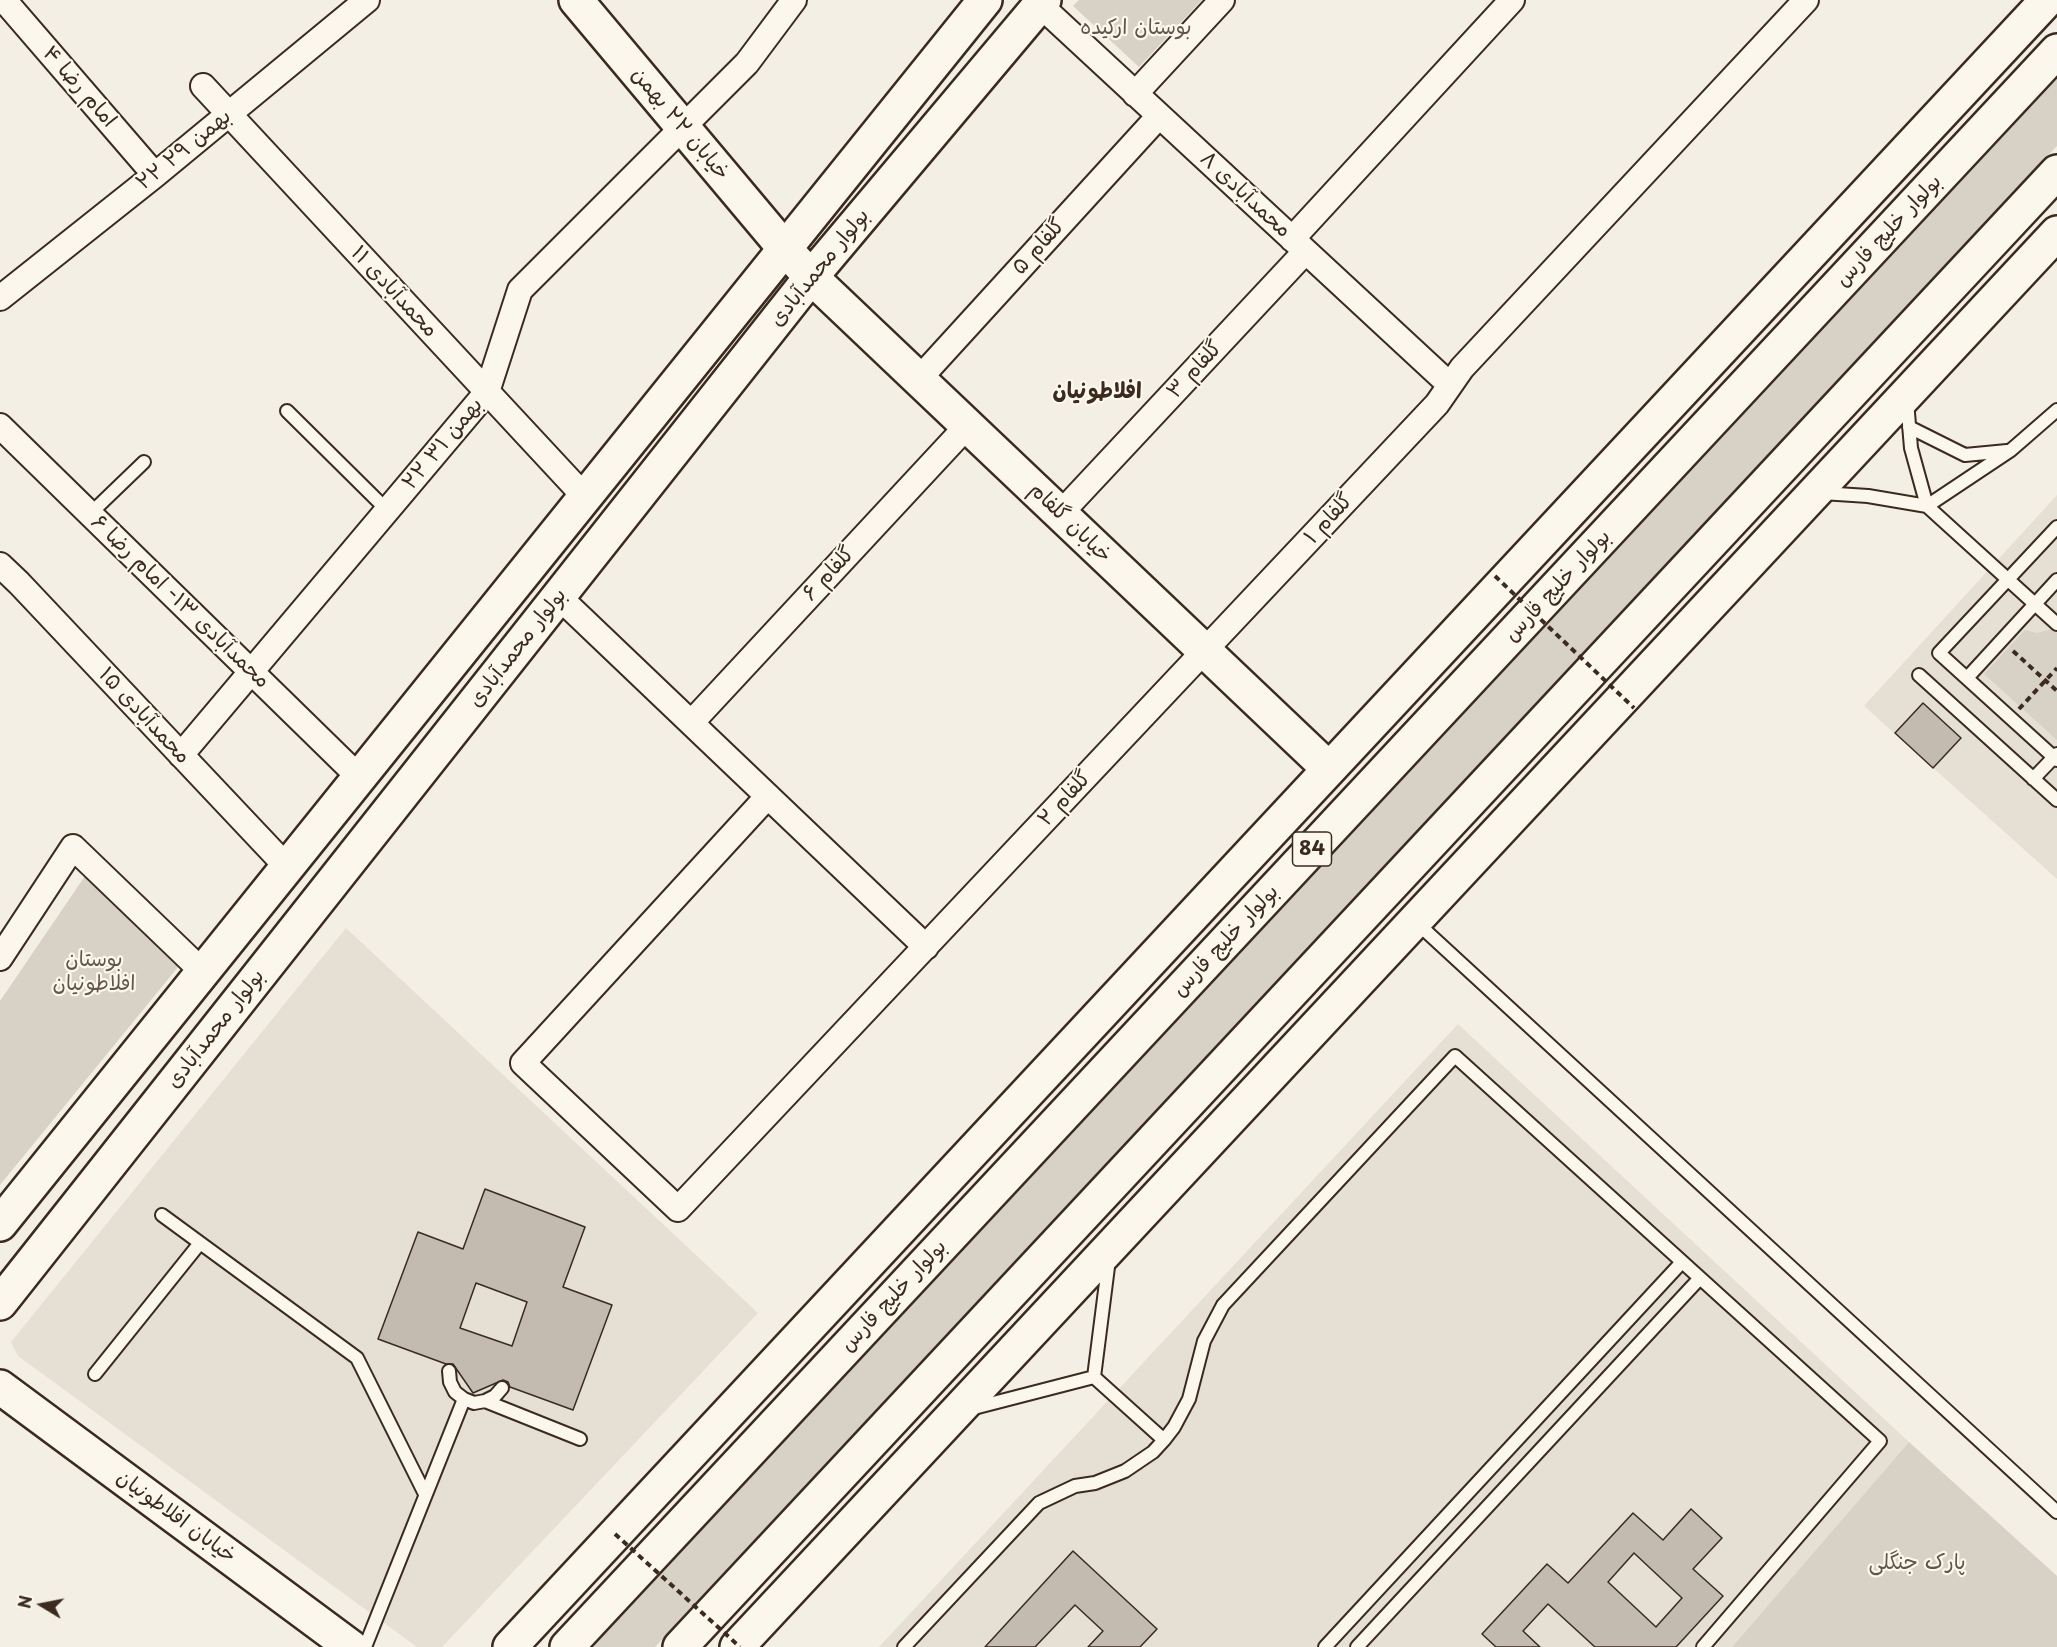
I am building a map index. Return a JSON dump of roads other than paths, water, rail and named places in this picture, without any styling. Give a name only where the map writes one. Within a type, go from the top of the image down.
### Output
[{"type":"main road","name":"خیابان ۲۲ بهمن","points":[[576,0],[811,277]]},
{"type":"main road","name":"بولوار محمدآبادی","points":[[0,1224],[985,0]]},
{"type":"main road","points":[[510,1647],[2047,0]]},
{"type":"main road","name":"بولوار محمدآبادی","points":[[0,1303],[811,277],[1042,2]]},
{"type":"main road","name":"بولوار خلیج فارس","points":[[567,1647],[2057,51]]},
{"type":"main road","points":[[680,1647],[2057,172]]},
{"type":"main road","points":[[739,1647],[2057,233]]},
{"type":"main road","name":"خیابان گلفام","points":[[811,277],[1329,769]]},
{"type":"main road","points":[[160,1025],[195,1056]]},
{"type":"main road","name":"خیابان افلاطونیان","points":[[0,1387],[351,1647]]},
{"type":"main road","points":[[592,1559],[622,1588]]},
{"type":"street","name":"امام رضا ۴","points":[[4,0],[155,175]]},
{"type":"street","name":"۲۲ بهمن ۲۹","points":[[0,298],[155,175],[367,0]]},
{"type":"street","name":"۲۲ بهمن ۳۱","points":[[181,755],[487,392],[520,290],[747,63],[794,0]]},
{"type":"street","points":[[1135,94],[1222,0]]},
{"type":"street","name":"گلفام ۳","points":[[1060,514],[1299,245],[1512,0]]},
{"type":"street","name":"گلفام ۱","points":[[1204,651],[1437,404],[1462,368],[1806,0]]},
{"type":"street","name":"محمدآبادی ۸","points":[[1042,2],[1135,94],[1450,385]]},
{"type":"street","name":"محمدآبادی ۱۱","points":[[203,86],[585,497]]},
{"type":"street","name":"گلفام ۵","points":[[919,379],[1159,116]]},
{"type":"street","name":"گلفام ۶","points":[[691,723],[968,425]]},
{"type":"street","name":"محمدآبادی ۱۳- امام رضا ۶","points":[[0,426],[360,778]]},
{"type":"street","name":"محمدآبادی ۱۵","points":[[0,565],[19,582],[287,867]]},
{"type":"street","points":[[558,596],[926,947]]},
{"type":"street","name":"گلفام ۲","points":[[768,796],[523,1063],[678,1209],[1204,651]]},
{"type":"street","points":[[0,958],[73,847],[203,972]]},
{"type":"lane","points":[[1906,394],[1911,448],[1927,506],[2057,624]]},
{"type":"lane","points":[[1814,493],[1868,496],[1927,506],[2011,450],[2057,410]]},
{"type":"lane","points":[[288,411],[387,510]]},
{"type":"lane","points":[[1909,427],[1965,455],[2011,450]]},
{"type":"lane","points":[[90,514],[144,462]]},
{"type":"lane","points":[[2034,779],[2056,757],[1940,653],[2057,527]]},
{"type":"lane","points":[[1966,678],[2057,580]]},
{"type":"lane","points":[[1919,675],[2057,800]]},
{"type":"lane","points":[[1415,921],[2057,1512]]},
{"type":"lane","points":[[904,1647],[1039,1503],[1075,1486],[1095,1483],[1125,1471],[1153,1452],[1174,1427],[1189,1399],[1203,1341],[1223,1305],[1455,1056],[1880,1441],[1703,1647]]},
{"type":"lane","points":[[162,1215],[357,1358],[425,1494]]},
{"type":"lane","points":[[95,1374],[200,1243]]},
{"type":"lane","points":[[1094,1377],[1110,1248]]},
{"type":"lane","points":[[1325,1647],[1682,1262]]},
{"type":"lane","points":[[1357,1647],[1700,1278]]},
{"type":"lane","points":[[448,1371],[455,1392],[464,1399],[474,1402],[485,1401],[495,1396],[502,1388]]},
{"type":"lane","points":[[956,1413],[1094,1377]]},
{"type":"lane","points":[[1094,1377],[1164,1440]]},
{"type":"lane","points":[[365,1647],[464,1399]]},
{"type":"lane","points":[[485,1401],[580,1439]]},
{"type":"district","name":"افلاطونیان","points":[[1097,392]]},
{"type":"park label","name":"بوستان ارکیده","points":[[1136,28]]},
{"type":"park label","name":"بوستان افلاطونیان","points":[[94,972]]},
{"type":"park label","name":"پارک جنگلی","points":[[1917,1563]]}]
